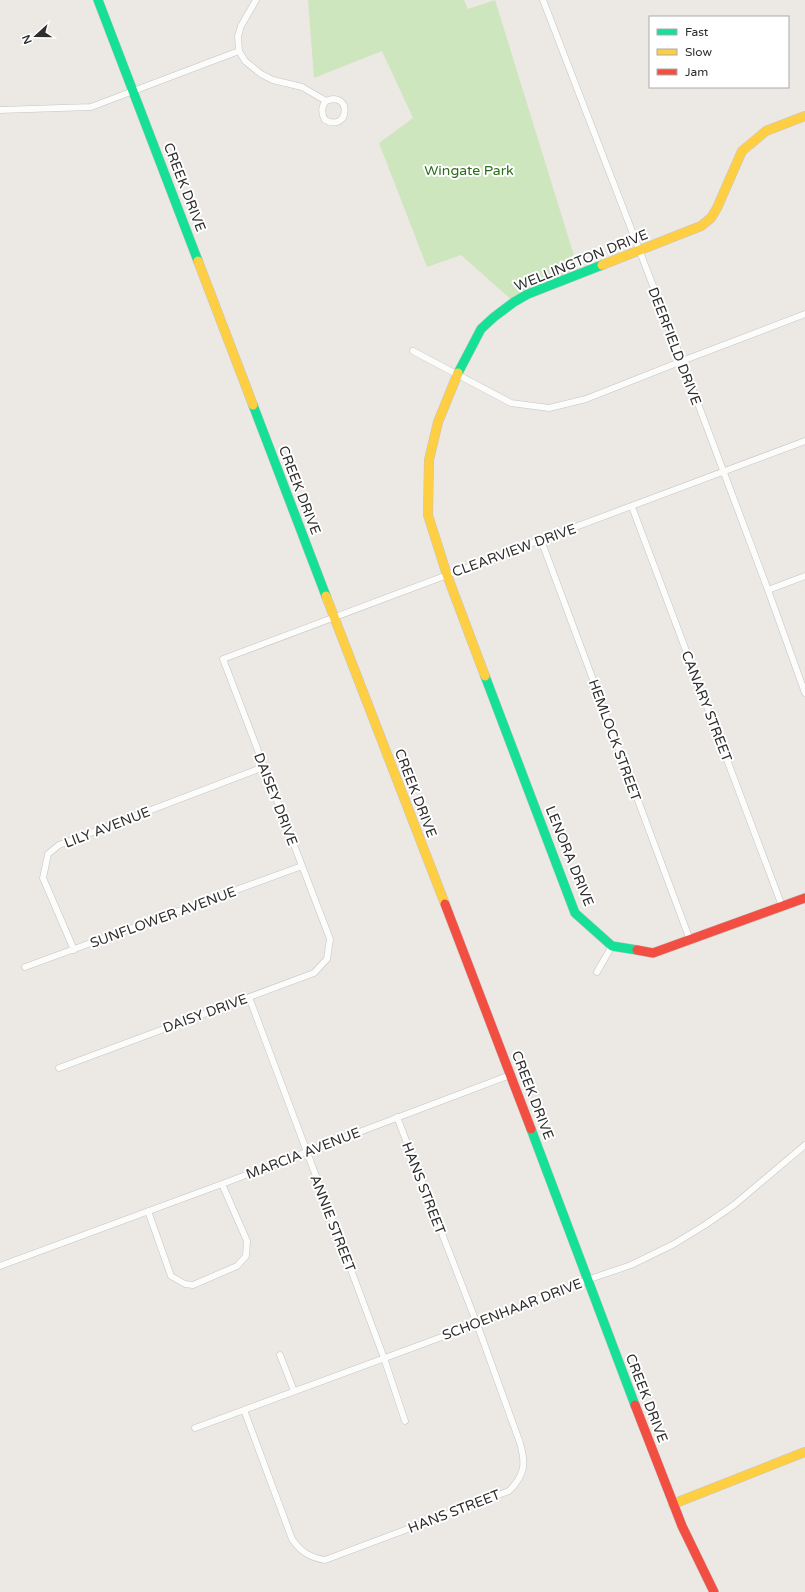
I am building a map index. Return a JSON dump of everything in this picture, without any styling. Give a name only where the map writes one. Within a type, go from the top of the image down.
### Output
[{"type":"street","name":"CREEK DRIVE","points":[[98,0],[673,1504],[692,1549],[714,1592]]},
{"type":"street","points":[[256,0],[241,26],[238,36],[239,51],[245,61],[261,74],[273,80],[302,87],[326,101]]},
{"type":"street","name":"DEERFIELD DRIVE","points":[[543,0],[682,361],[805,693]]},
{"type":"street","points":[[0,110],[91,106],[239,51]]},
{"type":"street","name":"WELLINGTON DRIVE","points":[[447,575],[428,515],[429,460],[438,422],[458,374],[481,329],[494,316],[528,294],[639,252],[701,226],[711,218],[718,208],[742,151],[766,131],[805,116]]},
{"type":"street","points":[[413,350],[511,403],[549,408],[586,399],[805,314]]},
{"type":"street","name":"CLEARVIEW DRIVE","points":[[223,659],[805,441]]},
{"type":"street","name":"CANARY STREET","points":[[632,507],[782,906]]},
{"type":"street","name":"HEMLOCK STREET","points":[[541,540],[690,940]]},
{"type":"street","name":"LENORA DRIVE","points":[[447,575],[575,913],[612,946]]},
{"type":"street","points":[[768,590],[805,576]]},
{"type":"street","name":"DAISEY DRIVE","points":[[223,659],[330,940]]},
{"type":"street","name":"LILY AVENUE","points":[[74,950],[44,878],[48,854],[58,845],[264,767]]},
{"type":"street","name":"SUNFLOWER AVENUE","points":[[25,967],[302,866]]},
{"type":"street","points":[[597,972],[612,946],[653,953],[805,898]]},
{"type":"street","name":"DAISY DRIVE","points":[[59,1068],[314,973],[327,959],[330,940]]},
{"type":"street","name":"ANNIE STREET","points":[[249,997],[384,1358],[405,1421]]},
{"type":"street","name":"MARCIA AVENUE","points":[[0,1266],[510,1075]]},
{"type":"street","name":"HANS STREET","points":[[244,1410],[292,1539],[304,1553],[314,1558],[325,1560],[509,1490],[520,1477],[524,1468],[524,1458],[477,1324],[397,1117]]},
{"type":"street","name":"SCHOENHAAR DRIVE","points":[[195,1428],[477,1324],[631,1264],[674,1244],[701,1228],[734,1205],[805,1146]]},
{"type":"street","points":[[148,1211],[171,1276],[185,1284],[193,1285],[237,1266],[246,1256],[247,1241],[222,1184]]},
{"type":"street","points":[[280,1355],[294,1392]]},
{"type":"street","points":[[673,1504],[805,1452]]},
{"type":"green space","name":"Wingate Park","points":[[308,0],[464,0],[468,9],[495,0],[580,275],[514,302],[461,255],[427,267],[379,143],[413,118],[382,51],[314,78]]},
{"type":"traffic: fast","points":[[98,0],[198,261]]},
{"type":"traffic: fast","points":[[458,373],[481,329],[494,317],[514,302],[528,294],[602,265]]},
{"type":"traffic: fast","points":[[253,405],[326,596]]},
{"type":"traffic: fast","points":[[485,676],[575,913],[612,946],[637,950]]},
{"type":"traffic: fast","points":[[531,1129],[635,1405]]},
{"type":"traffic: slow","points":[[602,265],[701,226],[711,218],[717,208],[742,151],[766,131],[805,116]]},
{"type":"traffic: slow","points":[[198,261],[253,405]]},
{"type":"traffic: slow","points":[[458,373],[438,422],[429,460],[428,515],[447,575],[485,676]]},
{"type":"traffic: slow","points":[[326,596],[445,904]]},
{"type":"traffic: slow","points":[[673,1504],[805,1452]]},
{"type":"traffic: jam","points":[[637,950],[653,953],[805,898]]},
{"type":"traffic: jam","points":[[445,904],[531,1129]]},
{"type":"traffic: jam","points":[[635,1405],[682,1526],[714,1592]]}]
